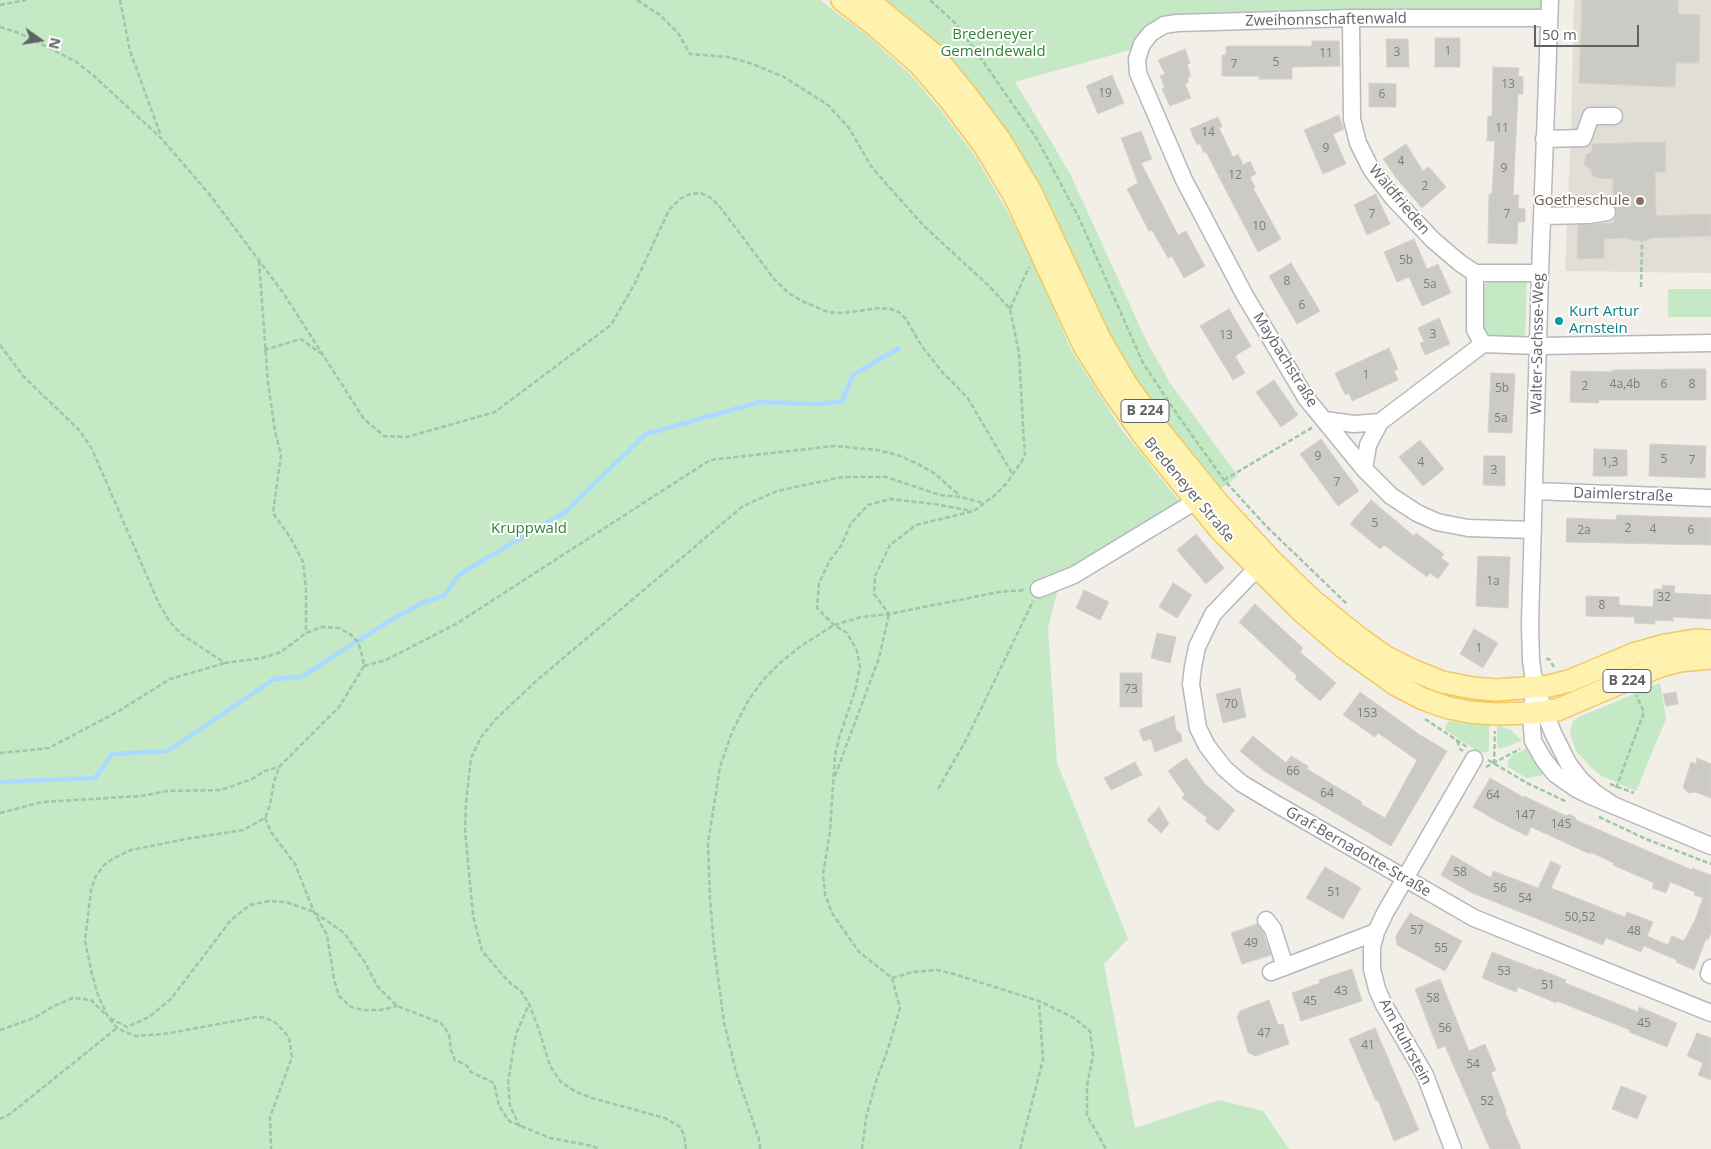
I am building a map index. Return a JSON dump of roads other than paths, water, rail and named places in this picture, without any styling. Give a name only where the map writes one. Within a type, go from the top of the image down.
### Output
[{"type":"main road","name":"Bredeneyer Straße","points":[[842,0],[878,27],[918,63],[949,99],[985,147],[1015,197],[1084,346],[1113,392],[1146,439],[1196,501],[1257,568],[1343,648],[1396,685],[1423,699],[1449,708],[1470,712],[1495,714],[1538,713]]},
{"type":"main road","name":"Bredeneyer Straße","points":[[868,0],[931,52],[1000,140],[1031,192],[1098,337],[1125,382],[1162,434],[1208,490],[1269,558],[1311,599],[1358,636],[1386,657],[1412,670],[1442,682],[1473,688],[1496,690],[1535,688]]},
{"type":"main road","name":"B 224","points":[[1535,688],[1563,683],[1636,653],[1664,645],[1695,640],[1711,641]]},
{"type":"main road","name":"B 224","points":[[1538,713],[1572,704],[1658,667],[1711,658]]},
{"type":"street","name":"Walter-Sachsse-Weg","points":[[1535,688],[1531,661],[1530,624],[1544,139],[1550,0]]},
{"type":"street","name":"Zweihonnschaftenwald","points":[[1138,73],[1136,59],[1142,44],[1151,33],[1164,25],[1177,23],[1351,18],[1549,18]]},
{"type":"street","name":"Waldfrieden","points":[[1351,18],[1352,119],[1358,143],[1371,169],[1394,198],[1433,240],[1475,273]]},
{"type":"street","name":"Maybachstraße","points":[[1138,73],[1184,180],[1244,294],[1306,398],[1364,469],[1391,496],[1437,522],[1468,528],[1533,530]]},
{"type":"street","points":[[1544,139],[1583,138],[1591,116],[1614,116]]},
{"type":"street","points":[[1542,216],[1589,215],[1607,212]]},
{"type":"street","points":[[1484,344],[1475,330],[1475,273],[1540,273]]},
{"type":"street","points":[[1364,469],[1368,445],[1380,422],[1484,344],[1538,346],[1711,343]]},
{"type":"street","points":[[1325,420],[1354,424],[1380,422]]},
{"type":"street","name":"Daimlerstraße","points":[[1535,492],[1711,498]]},
{"type":"street","points":[[1039,589],[1074,575],[1196,501]]},
{"type":"street","name":"Graf-Bernadotte-Straße","points":[[1257,568],[1213,614],[1197,647],[1190,684],[1198,728],[1207,746],[1224,768],[1241,783],[1474,918],[1711,1012]]},
{"type":"street","points":[[1535,688],[1538,713],[1580,779],[1595,793],[1612,798],[1679,834],[1711,846]]},
{"type":"street","name":"Am Ruhrstein","points":[[1453,1149],[1424,1075],[1377,989],[1372,969],[1372,947],[1376,932],[1404,879],[1477,756]]},
{"type":"street","points":[[1266,920],[1273,929],[1278,970],[1376,932]]},
{"type":"street","points":[[1711,968],[1709,974],[1711,975]]},
{"type":"waterway","points":[[0,782],[95,778],[112,754],[168,751],[274,679],[301,677],[391,620],[424,602],[444,596],[460,574],[565,512],[646,434],[760,402],[820,404],[842,401],[853,375],[899,348]]},
{"type":"place","name":"Goetheschule","points":[[1640,201]]},
{"type":"place","name":"Kurt Artur Arnstein","points":[[1559,321]]},
{"type":"park label","name":"Bredeneyer Gemeindewald","points":[[993,44]]},
{"type":"park label","name":"Kruppwald","points":[[529,529]]}]
